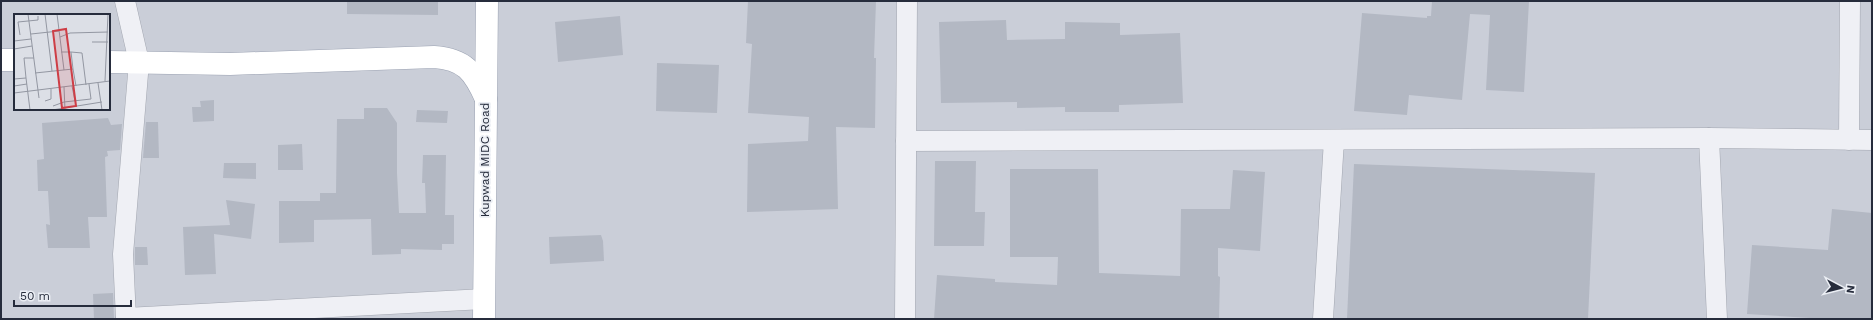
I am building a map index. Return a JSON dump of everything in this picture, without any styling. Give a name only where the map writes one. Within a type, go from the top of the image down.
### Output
[{"type":"main road","name":"Kupwad MIDC Road","points":[[484,309],[487,1]]},
{"type":"main road","points":[[110,62],[230,64],[427,57],[449,58],[465,65],[476,78],[486,99]]},
{"type":"main road","points":[[1,60],[14,60]]},
{"type":"street","points":[[125,1],[139,62],[123,254],[126,319],[484,309]]},
{"type":"street","points":[[905,319],[907,1]]},
{"type":"street","points":[[1849,140],[1850,1]]},
{"type":"street","points":[[906,141],[1709,138],[1872,140]]},
{"type":"street","points":[[1709,138],[1717,319]]},
{"type":"street","points":[[1323,319],[1334,140]]},
{"type":"shaded area","points":[[1,1],[1872,1],[1872,319],[1,319]]},
{"type":"building","points":[[347,1],[438,1],[438,15],[347,14]]},
{"type":"building","points":[[748,1],[876,1],[874,58],[876,58],[875,128],[836,127],[838,209],[747,212],[748,144],[808,141],[809,117],[748,113],[752,44],[746,43]]},
{"type":"building","points":[[1432,1],[1529,1],[1524,92],[1486,90],[1490,15],[1470,14],[1462,100],[1409,95],[1407,115],[1354,111],[1362,13],[1427,18],[1427,16],[1431,16]]},
{"type":"building","points":[[620,16],[623,55],[558,62],[555,22]]},
{"type":"building","points":[[1006,20],[1007,40],[1065,39],[1065,22],[1120,23],[1120,35],[1180,33],[1183,103],[1119,105],[1119,112],[1065,112],[1065,107],[1017,108],[1017,102],[941,103],[939,22]]},
{"type":"building","points":[[657,63],[719,65],[717,113],[656,111]]},
{"type":"building","points":[[214,100],[214,121],[193,122],[192,107],[201,107],[200,101]]},
{"type":"building","points":[[364,108],[387,108],[397,123],[399,213],[426,213],[425,183],[422,183],[423,155],[446,155],[445,215],[454,215],[454,244],[442,244],[442,250],[401,249],[401,254],[372,255],[371,219],[314,220],[314,242],[279,243],[279,201],[320,201],[320,193],[336,193],[337,119],[364,119]]},
{"type":"building","points":[[417,110],[448,111],[447,123],[416,122]]},
{"type":"building","points":[[108,118],[111,125],[122,124],[120,150],[107,151],[108,156],[105,157],[107,217],[88,217],[90,248],[48,248],[46,224],[50,225],[48,191],[38,191],[37,160],[44,159],[42,123]]},
{"type":"building","points":[[146,122],[158,122],[159,158],[143,158]]},
{"type":"building","points":[[302,144],[303,170],[278,170],[278,145]]},
{"type":"building","points":[[935,161],[976,161],[975,212],[985,212],[984,246],[934,246]]},
{"type":"building","points":[[224,163],[256,163],[256,179],[223,178]]},
{"type":"building","points":[[1354,164],[1595,173],[1588,319],[1347,319]]},
{"type":"building","points":[[1010,169],[1098,169],[1099,273],[1180,276],[1181,209],[1230,209],[1233,170],[1265,172],[1260,251],[1218,248],[1218,276],[1220,277],[1219,319],[934,319],[937,275],[995,279],[995,282],[1057,285],[1058,257],[1010,257]]},
{"type":"building","points":[[226,200],[255,204],[251,239],[214,234],[216,274],[185,275],[183,227],[230,225]]},
{"type":"building","points":[[1832,209],[1872,213],[1872,319],[1826,319],[1747,314],[1752,245],[1828,250]]},
{"type":"building","points":[[601,235],[603,241],[604,261],[550,264],[549,237]]},
{"type":"building","points":[[135,247],[147,247],[148,265],[135,265]]},
{"type":"building","points":[[113,293],[114,319],[94,319],[93,294]]}]
